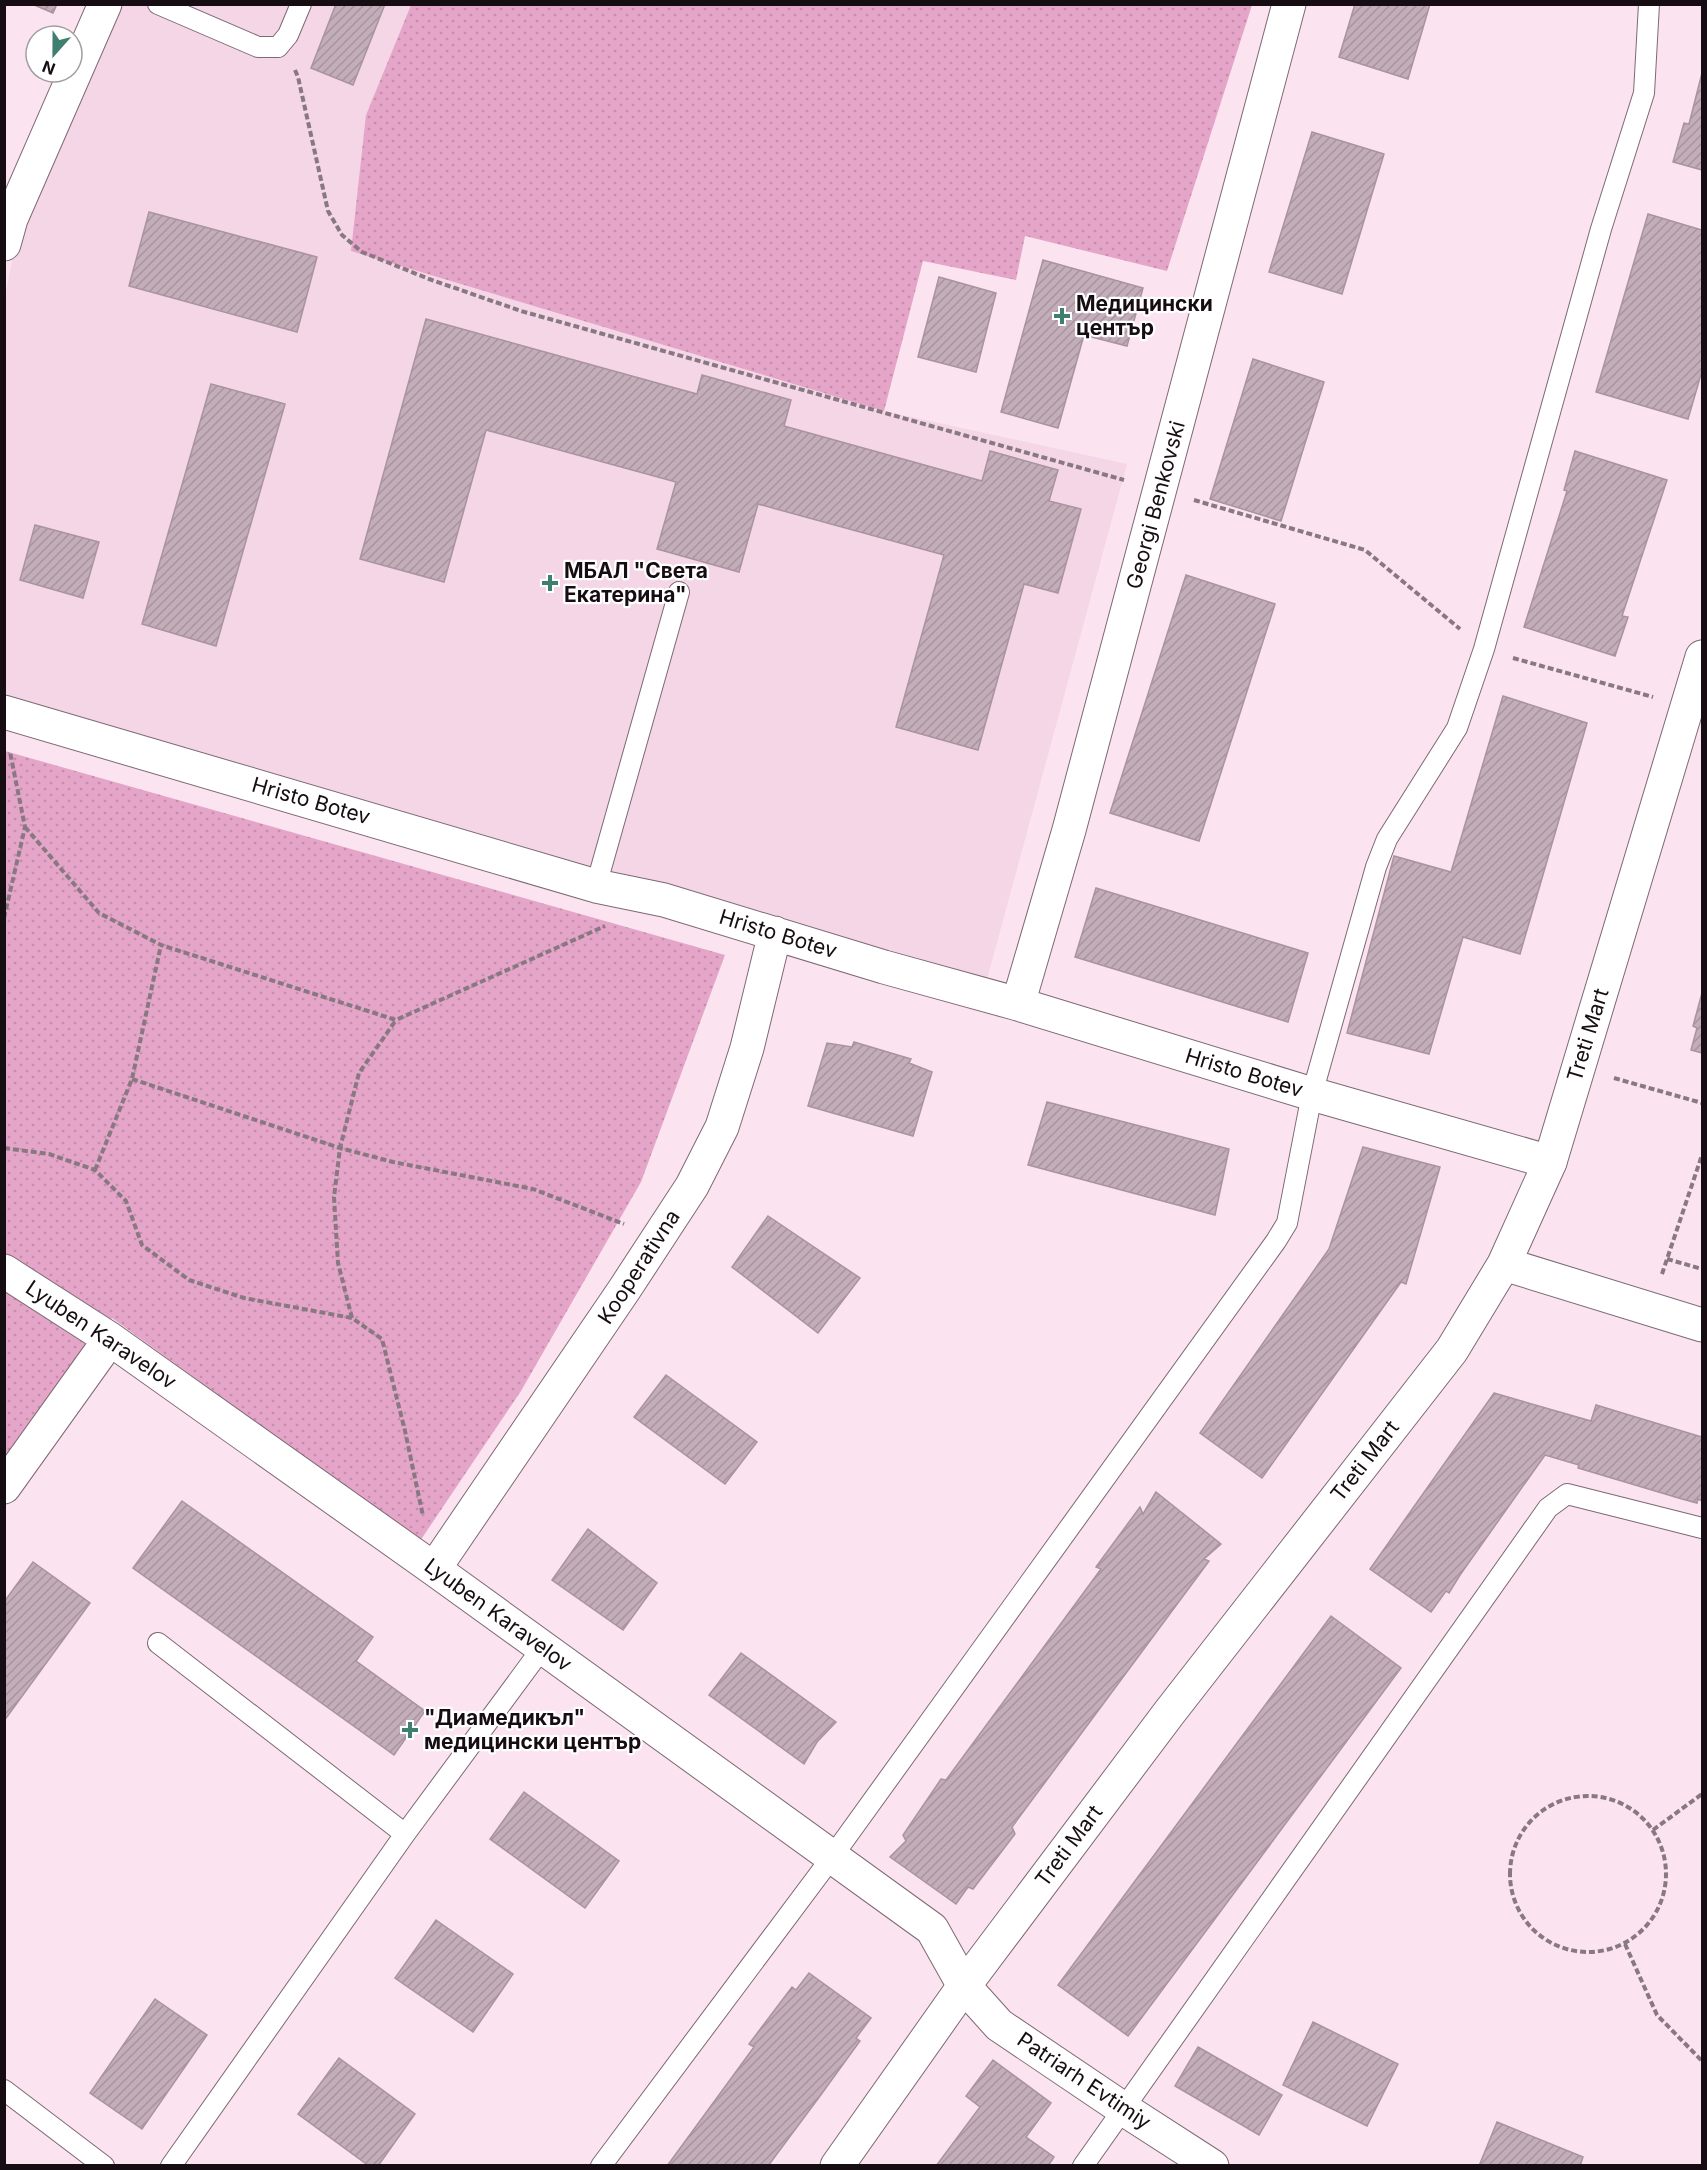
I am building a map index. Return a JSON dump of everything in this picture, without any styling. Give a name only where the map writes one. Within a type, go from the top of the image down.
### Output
[{"type":"street","points":[[7,227],[105,4]]},
{"type":"street","name":"Georgi Benkovski","points":[[1018,1004],[1069,830],[1289,4]]},
{"type":"street","name":"Treti Mart","points":[[837,2166],[964,1986],[1168,1713],[1452,1350],[1504,1264],[1550,1162],[1702,657]]},
{"type":"street","name":"Hristo Botev","points":[[4,712],[597,886],[664,900],[884,967],[1018,1004],[1312,1094],[1550,1162]]},
{"type":"street","name":"Kooperativna","points":[[434,1569],[692,1186],[722,1127],[747,1048],[775,933]]},
{"type":"street","points":[[1504,1264],[1702,1325]]},
{"type":"street","name":"Lyuben Karavelov","points":[[4,1271],[110,1339],[543,1647],[932,1929],[964,1986]]},
{"type":"street","points":[[4,1486],[110,1339]]},
{"type":"street","name":"Patriarh Evtimiy","points":[[964,1986],[999,2025],[1212,2166]]},
{"type":"lane","points":[[158,4],[258,48],[278,47],[288,34],[301,4]]},
{"type":"lane","points":[[601,2166],[832,1857],[1287,1223],[1312,1094],[1376,867],[1387,839],[1457,728],[1484,649],[1601,229],[1644,93],[1649,4]]},
{"type":"lane","points":[[597,886],[679,592]]},
{"type":"lane","points":[[1083,2166],[1548,1508],[1567,1494],[1702,1528]]},
{"type":"lane","points":[[158,1643],[405,1834]]},
{"type":"lane","points":[[171,2166],[405,1834],[543,1647]]},
{"type":"lane","points":[[4,2090],[104,2166]]},
{"type":"path","points":[[278,47],[290,60],[298,77],[327,211],[342,235],[362,252],[429,279],[521,311],[1160,490],[1365,550],[1484,649],[1688,707]]},
{"type":"path","points":[[4,918],[25,827],[9,745]]},
{"type":"path","points":[[25,827],[99,913],[161,945],[396,1020]]},
{"type":"path","points":[[352,1318],[338,1263],[334,1197],[340,1148],[359,1073],[396,1020],[610,924]]},
{"type":"path","points":[[95,1170],[132,1079],[161,945]]},
{"type":"path","points":[[1578,1067],[1702,1103]]},
{"type":"path","points":[[132,1079],[340,1148],[393,1162],[533,1189],[658,1237]]},
{"type":"path","points":[[4,1148],[49,1154],[95,1170],[126,1201],[142,1245],[189,1280],[244,1298],[352,1318],[382,1339],[405,1431],[434,1569]]},
{"type":"path","points":[[1650,1309],[1702,1155]]},
{"type":"path","points":[[1667,1259],[1702,1269]]},
{"type":"path","points":[[1653,1830],[1702,1794]]},
{"type":"path","points":[[1587,1796],[1612,1799],[1635,1812],[1653,1830],[1664,1854],[1666,1880],[1660,1906],[1645,1927],[1624,1944],[1600,1952],[1575,1951],[1550,1943],[1530,1927],[1516,1905],[1509,1881],[1512,1855],[1522,1832],[1539,1812],[1561,1800],[1587,1796]]},
{"type":"path","points":[[1624,1944],[1657,2015],[1702,2061]]},
{"type":"shaded area","points":[[411,4],[1252,5],[1167,271],[1025,236],[1016,280],[923,261],[884,411],[351,251],[366,115]]},
{"type":"shaded area","name":"МБАЛ \"Света Екатерина\"","points":[[111,5],[411,5],[366,115],[884,411],[1127,464],[986,983],[601,870],[5,701],[5,297],[14,251],[80,84],[84,84],[84,73]]},
{"type":"shaded area","points":[[5,751],[725,955],[641,1182],[521,1391],[420,1541],[112,1318],[5,1459]]},
{"type":"building","points":[[32,4],[57,4],[53,13]]},
{"type":"building","points":[[336,4],[385,4],[353,85],[311,68]]},
{"type":"building","points":[[1355,4],[1430,4],[1408,79],[1339,57]]},
{"type":"building","points":[[1702,73],[1702,170],[1673,162],[1684,123],[1689,124]]},
{"type":"building","points":[[1312,132],[1384,154],[1342,294],[1269,272]]},
{"type":"building","points":[[149,212],[317,257],[297,332],[129,286]]},
{"type":"building","points":[[1648,214],[1702,230],[1702,371],[1688,419],[1596,392]]},
{"type":"building","points":[[1043,260],[1143,288],[1127,346],[1084,335],[1058,428],[1001,412]]},
{"type":"building","points":[[939,277],[996,293],[976,372],[918,357]]},
{"type":"building","points":[[426,319],[697,394],[702,375],[791,400],[784,426],[982,481],[990,451],[1058,470],[1049,501],[1081,509],[1058,593],[1024,584],[978,750],[896,727],[944,555],[758,504],[739,572],[657,549],[676,482],[486,430],[444,582],[360,559]]},
{"type":"building","points":[[1253,359],[1324,382],[1281,521],[1210,499]]},
{"type":"building","points":[[211,384],[285,404],[216,646],[142,624]]},
{"type":"building","points":[[1575,451],[1667,480],[1622,616],[1628,617],[1615,656],[1524,627],[1567,491],[1564,490]]},
{"type":"building","points":[[35,525],[99,542],[83,598],[20,580]]},
{"type":"building","points":[[1186,575],[1275,604],[1199,841],[1110,813]]},
{"type":"building","points":[[1503,696],[1587,723],[1520,954],[1463,937],[1429,1054],[1347,1033],[1394,856],[1451,872]]},
{"type":"building","points":[[1096,888],[1308,953],[1288,1022],[1075,957]]},
{"type":"building","points":[[1702,993],[1702,1053],[1691,1050],[1697,1028],[1693,1026]]},
{"type":"building","points":[[854,1042],[911,1059],[909,1063],[932,1072],[913,1136],[808,1106],[827,1043],[852,1047]]},
{"type":"building","points":[[1047,1102],[1229,1149],[1215,1215],[1028,1165]]},
{"type":"building","points":[[1363,1147],[1440,1167],[1406,1284],[1401,1282],[1262,1478],[1200,1433],[1329,1249]]},
{"type":"building","points":[[768,1216],[860,1278],[818,1333],[732,1267]]},
{"type":"building","points":[[666,1375],[757,1442],[725,1484],[634,1417]]},
{"type":"building","points":[[1494,1393],[1591,1421],[1596,1405],[1702,1437],[1702,1501],[1698,1499],[1697,1503],[1682,1499],[1578,1468],[1579,1465],[1545,1455],[1449,1593],[1446,1591],[1431,1612],[1370,1569]]},
{"type":"building","points":[[1156,1492],[1221,1544],[1204,1559],[1209,1561],[1012,1827],[1015,1834],[973,1889],[968,1887],[956,1904],[890,1857],[906,1841],[903,1835],[941,1779],[946,1780],[1101,1569],[1096,1567],[1140,1507],[1143,1514]]},
{"type":"building","points":[[182,1501],[373,1637],[356,1661],[425,1711],[394,1755],[133,1568]]},
{"type":"building","points":[[588,1529],[657,1583],[623,1630],[552,1580]]},
{"type":"building","points":[[33,1562],[90,1603],[4,1721],[4,1602]]},
{"type":"building","points":[[1331,1616],[1401,1668],[1128,2036],[1058,1985]]},
{"type":"building","points":[[741,1653],[836,1722],[817,1742],[804,1764],[709,1695]]},
{"type":"building","points":[[524,1792],[619,1861],[585,1908],[490,1839]]},
{"type":"building","points":[[436,1920],[513,1974],[473,2032],[395,1978]]},
{"type":"building","points":[[809,1973],[871,2018],[856,2038],[860,2041],[820,2096],[768,2166],[667,2166],[754,2047],[749,2044],[792,1987],[796,1990]]},
{"type":"building","points":[[155,1999],[207,2035],[142,2129],[90,2093]]},
{"type":"building","points":[[1313,2022],[1398,2064],[1367,2126],[1283,2085]]},
{"type":"building","points":[[1198,2047],[1282,2095],[1259,2135],[1175,2086]]},
{"type":"building","points":[[339,2058],[415,2114],[378,2166],[369,2166],[298,2114]]},
{"type":"building","points":[[993,2060],[1051,2103],[1026,2137],[1054,2157],[1048,2166],[936,2166],[980,2107],[966,2096]]},
{"type":"building","points":[[1497,2122],[1583,2157],[1580,2166],[1479,2166]]},
{"type":"place","name":"Медицински център","points":[[1062,316]]},
{"type":"place","name":"МБАЛ \"Света Екатерина\"","points":[[550,583]]},
{"type":"place","name":"\"Диамедикъл\" медицински център","points":[[410,1730]]}]
